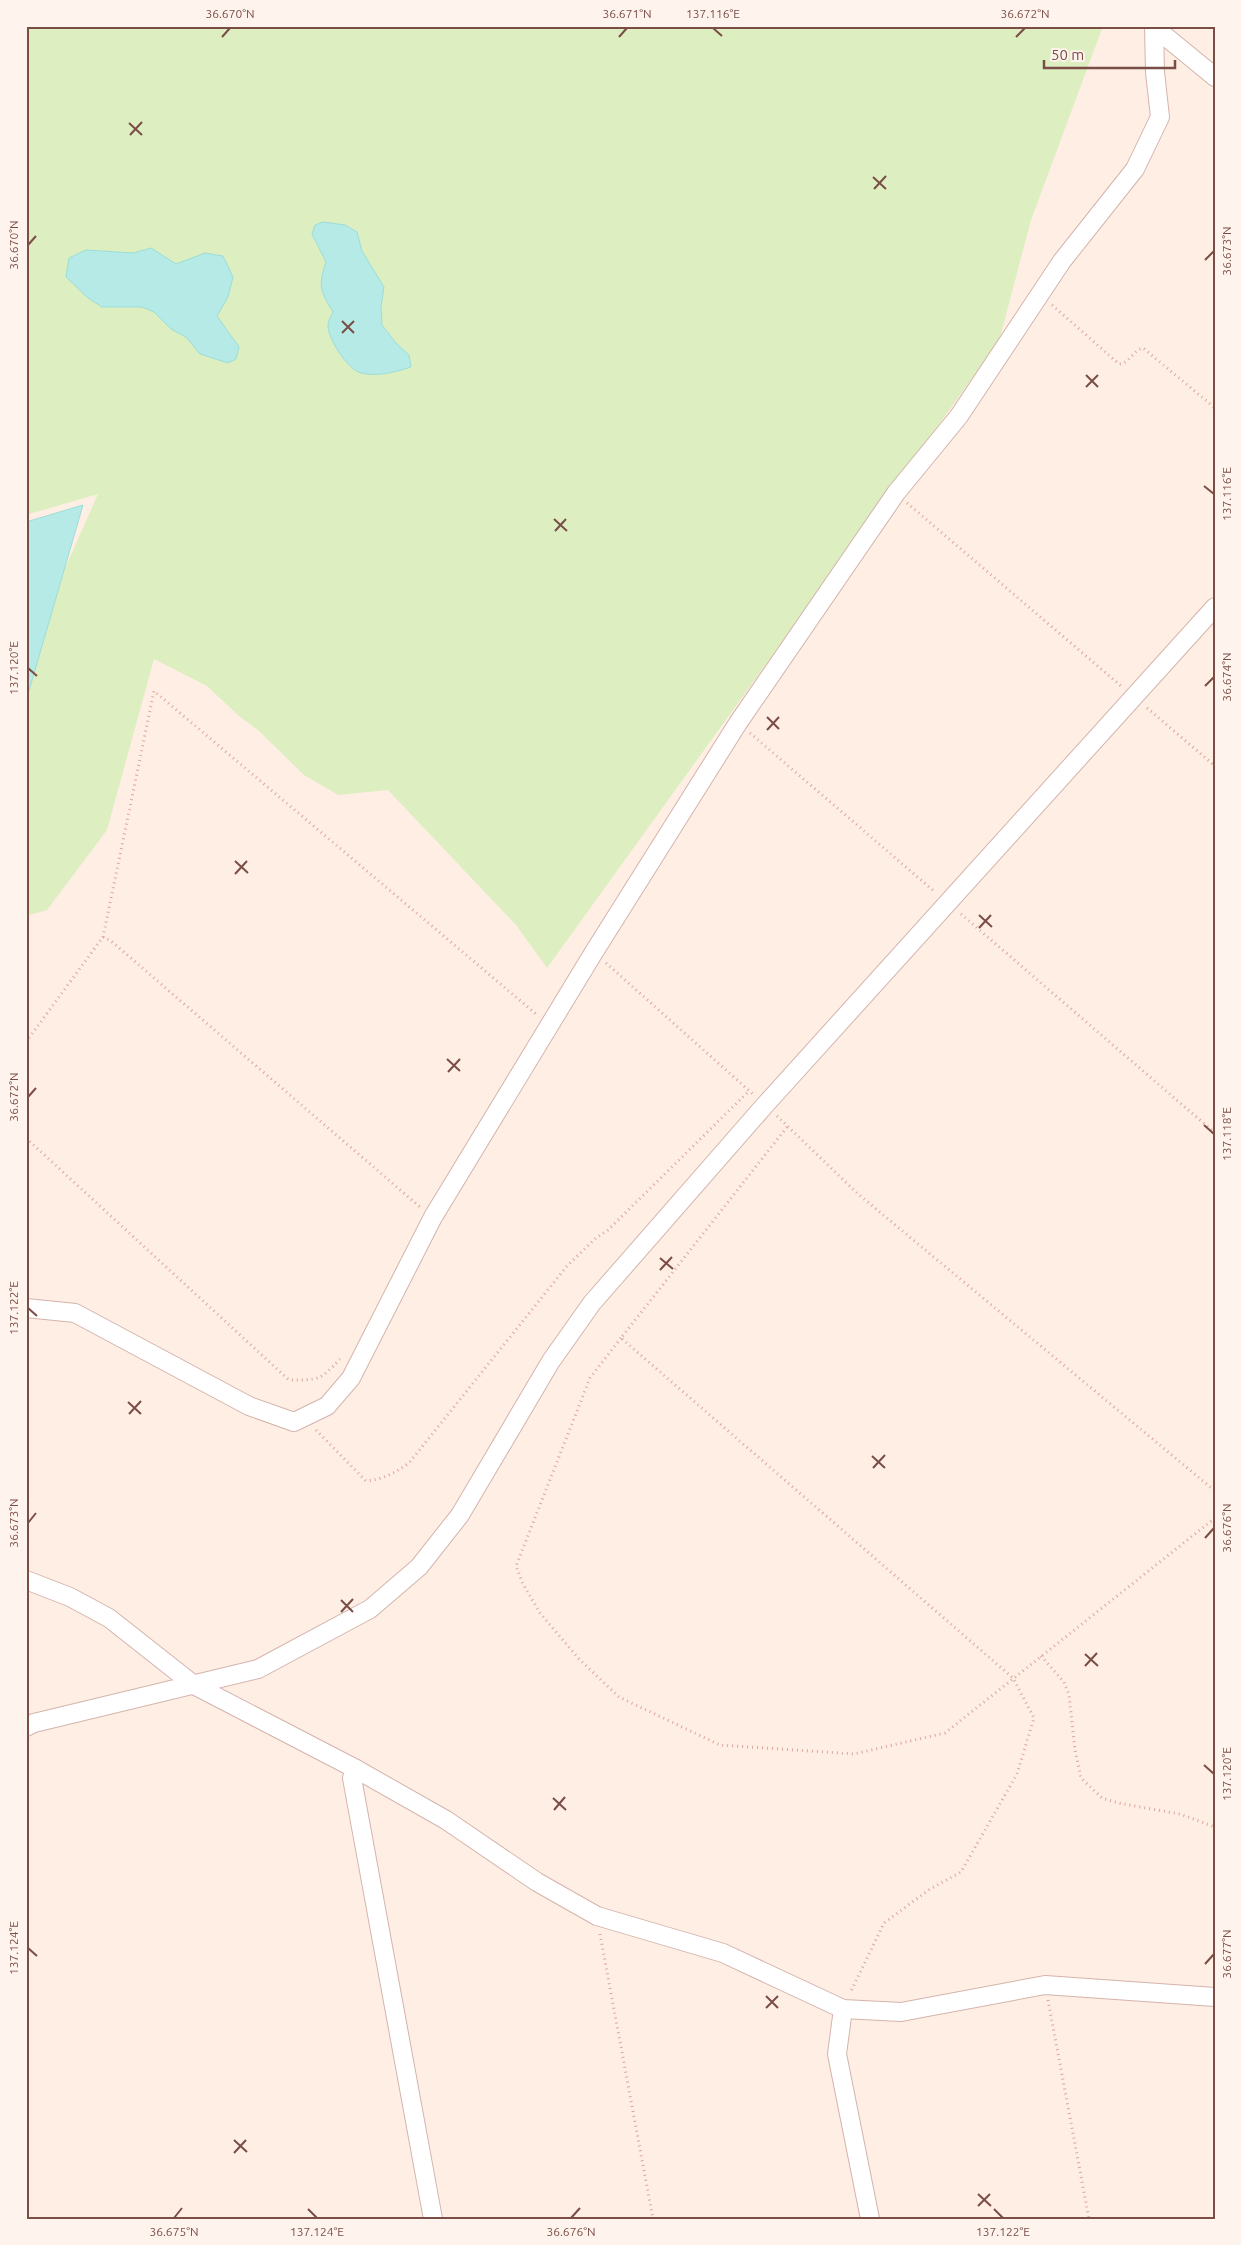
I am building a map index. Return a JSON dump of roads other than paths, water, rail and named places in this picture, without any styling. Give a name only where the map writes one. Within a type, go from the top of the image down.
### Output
[{"type":"street","points":[[1154,27],[1215,78]]},
{"type":"street","points":[[26,1308],[75,1314],[249,1406],[294,1422],[327,1406],[350,1378],[433,1217],[594,952],[738,723],[896,493],[959,416],[1062,261],[1135,169],[1160,117],[1155,72],[1154,27]]},
{"type":"street","points":[[26,1727],[34,1723],[102,1705],[258,1670],[370,1609],[419,1567],[460,1515],[551,1361],[592,1303],[765,1105],[1215,607]]},
{"type":"street","points":[[26,1580],[70,1597],[109,1618],[194,1684],[356,1769],[446,1820],[536,1882],[597,1916],[723,1953],[843,2009],[901,2012],[1045,1985],[1215,1997]]},
{"type":"street","points":[[356,1769],[352,1778],[433,2219]]},
{"type":"street","points":[[843,2009],[837,2054],[870,2219]]},
{"type":"water","points":[[323,222],[345,225],[357,232],[362,251],[384,287],[381,307],[382,325],[396,343],[409,355],[411,367],[380,374],[361,373],[350,366],[335,346],[328,326],[333,312],[325,299],[321,283],[326,262],[312,234],[315,225]]},
{"type":"water","points":[[151,248],[176,264],[205,253],[223,256],[233,277],[228,297],[217,316],[239,347],[236,359],[228,363],[200,354],[186,337],[171,329],[154,312],[142,307],[102,307],[88,298],[66,277],[69,258],[86,250],[133,253]]},
{"type":"water","points":[[83,505],[26,701],[26,522]]}]
